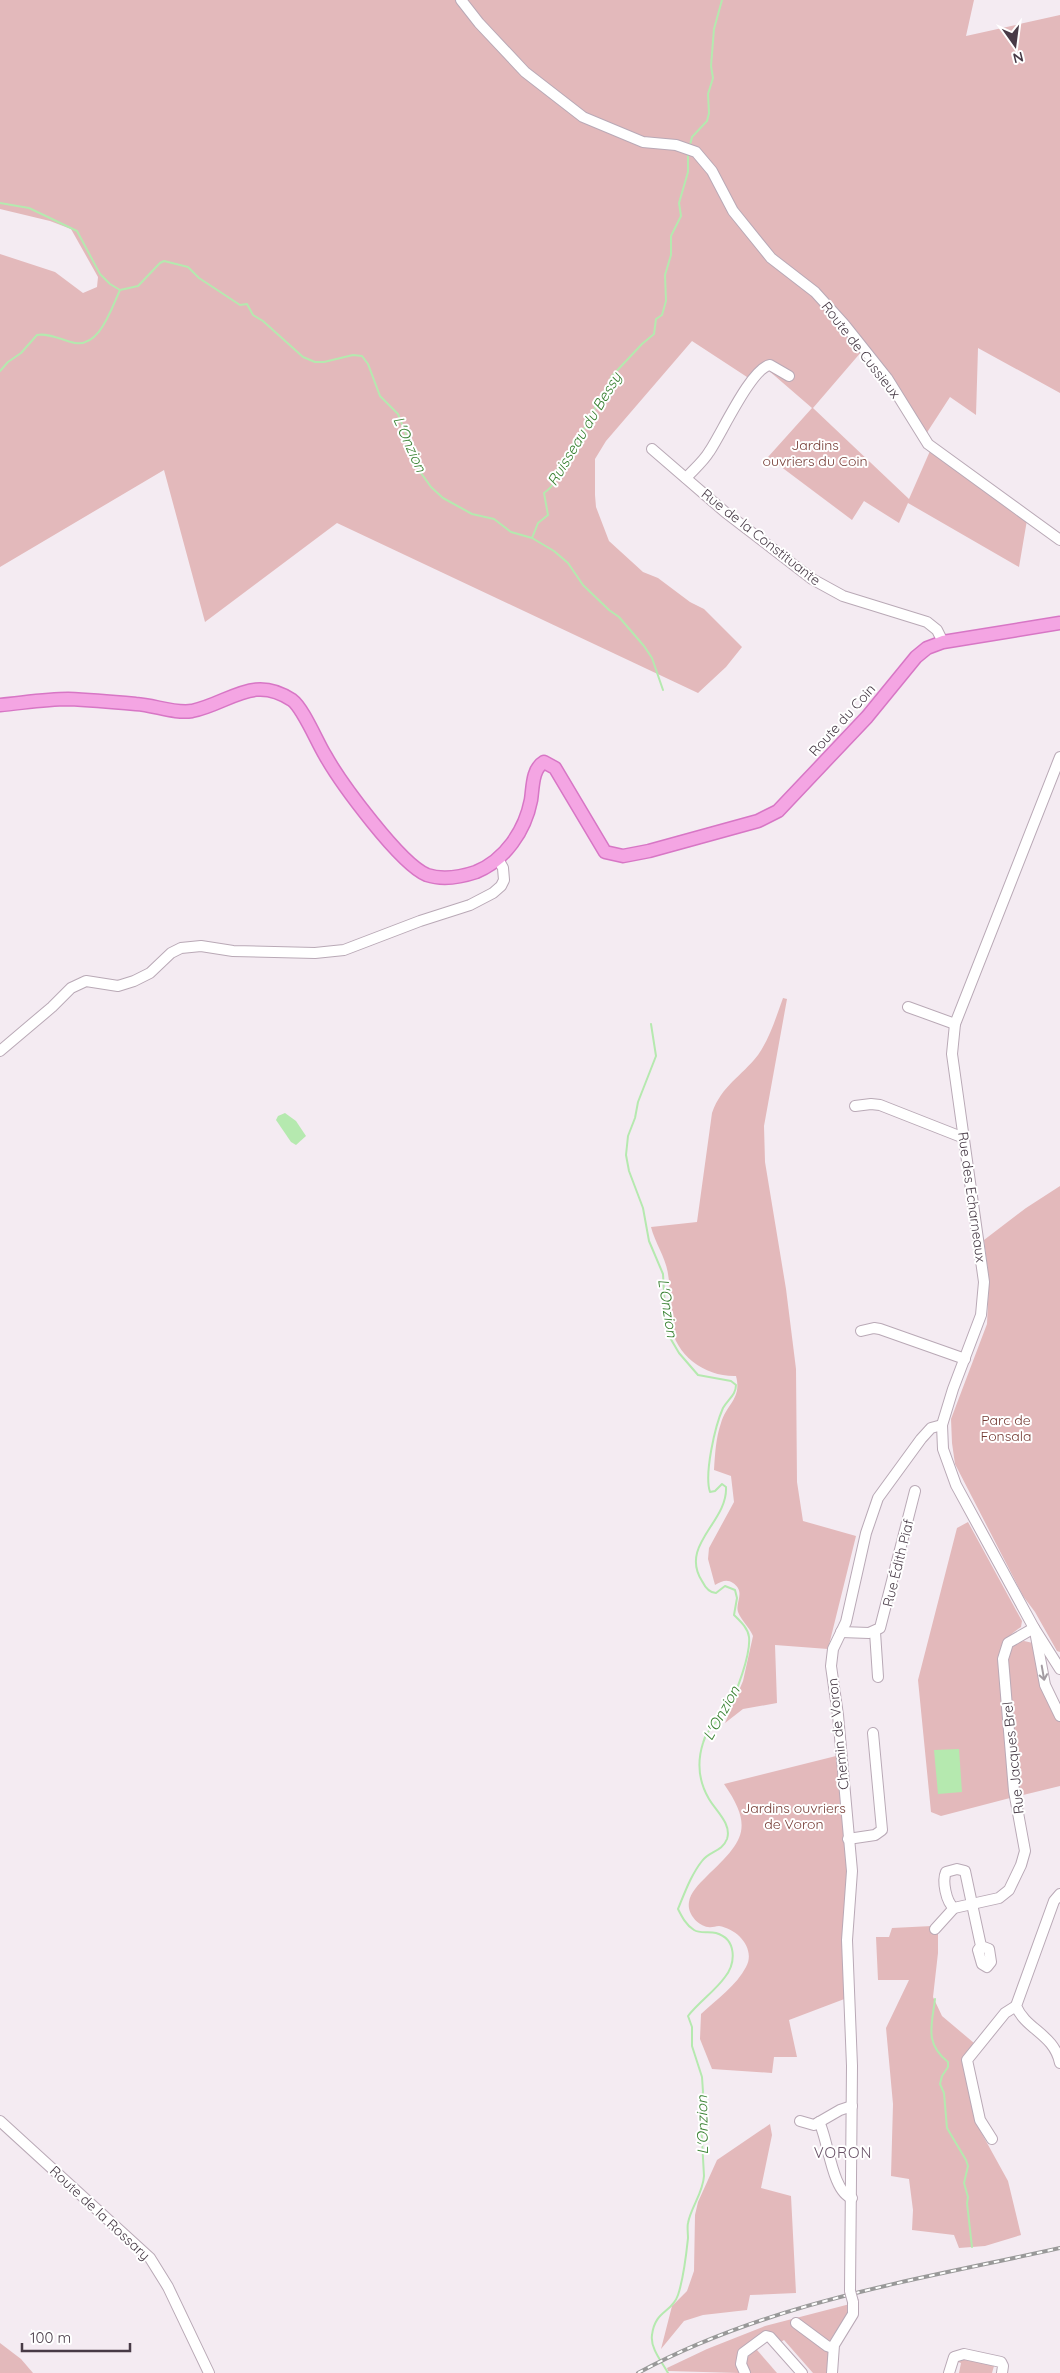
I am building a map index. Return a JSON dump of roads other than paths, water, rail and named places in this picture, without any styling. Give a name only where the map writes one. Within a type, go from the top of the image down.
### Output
[{"type":"main road","name":"Route du Coin","points":[[498,858],[508,848],[523,823],[531,802],[536,773],[540,764],[544,762],[555,768],[605,852],[623,856],[649,851],[758,821],[778,811],[867,717],[916,657],[927,648],[943,642],[1060,623]]},
{"type":"main road","points":[[0,705],[67,699],[138,704],[191,711],[242,691],[258,688],[278,692],[294,702],[334,771],[393,846],[417,870],[440,878],[475,872],[498,858]]},
{"type":"street","name":"Route de Cussieux","points":[[461,0],[478,23],[525,72],[583,117],[643,142],[676,145],[696,152],[712,171],[733,211],[772,258],[815,292],[844,324],[887,378],[928,444],[1060,540]]},
{"type":"street","points":[[686,478],[708,454],[750,383],[761,369],[770,365],[789,376]]},
{"type":"street","name":"Rue de la Constituante","points":[[652,449],[725,512],[812,579],[843,596],[927,622],[937,630],[943,642]]},
{"type":"street","name":"Rue des Echarneaux","points":[[1058,1663],[1034,1628],[950,1473],[943,1449],[942,1425],[981,1315],[984,1282],[952,1054],[955,1024],[1060,757]]},
{"type":"street","points":[[0,1051],[52,1007],[71,988],[86,981],[118,986],[134,982],[150,973],[171,953],[181,948],[201,946],[233,951],[315,953],[344,950],[420,921],[470,905],[493,893],[501,886],[504,880],[503,868],[498,858]]},
{"type":"street","points":[[908,1007],[955,1024]]},
{"type":"street","points":[[855,1106],[880,1105],[964,1138]]},
{"type":"street","points":[[861,1331],[880,1329],[965,1359]]},
{"type":"street","name":"Chemin de Voron","points":[[833,2348],[853,2314],[853,2302],[848,2274],[852,2198],[852,2106],[847,1940],[852,1871],[838,1715],[831,1666],[833,1649],[846,1622],[866,1533],[878,1498],[921,1439],[931,1428],[942,1425]]},
{"type":"street","name":"Rue Édith Piaf","points":[[878,1677],[875,1632],[882,1622],[915,1492]]},
{"type":"street","name":"Rue des Echarneaux","points":[[1034,1628],[1045,1685],[1060,1716]]},
{"type":"street","name":"Rue Jacques Brel","points":[[954,1908],[1004,1895],[1014,1882],[1023,1858],[1025,1845],[1014,1791],[1003,1658],[1008,1643],[1034,1628]]},
{"type":"street","points":[[841,1632],[859,1634],[875,1632]]},
{"type":"street","points":[[848,1839],[875,1835],[882,1830],[873,1733]]},
{"type":"street","points":[[935,1929],[954,1908],[949,1901],[944,1879],[946,1872],[957,1868],[965,1872],[981,1946]]},
{"type":"street","points":[[992,2139],[980,2120],[967,2060],[1005,2013],[1016,2006],[1054,1901],[1060,1894]]},
{"type":"street","points":[[1016,2006],[1020,2013],[1058,2048],[1060,2063]]},
{"type":"street","points":[[800,2121],[811,2125],[852,2106]]},
{"type":"street","name":"Route de la Rossary","points":[[0,2120],[150,2258],[173,2296],[208,2373]]},
{"type":"street","points":[[819,2122],[833,2170],[846,2196],[852,2198]]},
{"type":"street","points":[[796,2323],[827,2346],[833,2348],[832,2373]]},
{"type":"street","points":[[745,2373],[741,2364],[743,2353],[766,2336],[802,2373]]},
{"type":"street","points":[[949,2373],[954,2357],[964,2354],[1001,2362],[1003,2366],[1002,2373]]},
{"type":"waterway","name":"Ruisseau du Bessy","points":[[690,145],[692,137],[707,121],[709,113],[708,94],[713,78],[711,66],[714,29],[722,0]]},
{"type":"waterway","name":"Ruisseau du Bessy","points":[[532,538],[538,523],[548,515],[544,493],[555,481],[558,466],[564,461],[580,433],[592,420],[596,403],[608,389],[611,377],[654,334],[656,319],[662,315],[666,301],[665,275],[671,255],[671,236],[681,216],[679,203],[688,172],[688,153]]},
{"type":"waterway","name":"L'Onzion","points":[[0,203],[29,208],[77,231],[100,274],[110,284],[120,290],[138,286],[164,261],[188,267],[199,278],[240,305],[247,304],[253,315],[263,321],[303,357],[315,362],[324,362],[353,355],[362,356],[368,364],[380,396],[398,414],[421,473],[431,487],[443,498],[472,514],[494,519],[511,532],[532,538],[554,551],[568,563],[583,585],[619,617],[644,646],[652,658],[663,690]]},
{"type":"waterway","points":[[0,371],[8,362],[21,353],[37,335],[81,343],[89,340],[103,326],[120,290]]},
{"type":"waterway","name":"L'Onzion","points":[[651,1024],[656,1056],[638,1102],[635,1118],[628,1136],[626,1155],[629,1171],[643,1208],[649,1241],[663,1274],[666,1327],[669,1336],[679,1353],[698,1375],[731,1381],[736,1385],[735,1392],[723,1408],[720,1416],[709,1462],[710,1492],[715,1491],[722,1484],[726,1487],[725,1500],[700,1545],[696,1556],[697,1568],[703,1583],[708,1589],[716,1593],[725,1586],[735,1590],[737,1598],[734,1615],[741,1622],[749,1637],[748,1653],[735,1694],[727,1709],[707,1734],[700,1757],[700,1772],[703,1786],[725,1823],[728,1833],[727,1839],[722,1847],[705,1858],[698,1866],[678,1909],[686,1923],[694,1930],[716,1933],[728,1940],[733,1959],[725,1977],[688,2016],[692,2027],[692,2046],[702,2077],[703,2092],[700,2104],[704,2176],[702,2188],[688,2223],[686,2260],[678,2295],[672,2305],[656,2321],[652,2335],[655,2350],[668,2373]]},
{"type":"waterway","points":[[935,1999],[931,2033],[935,2048],[948,2062],[948,2067],[942,2076],[940,2084],[944,2093],[947,2128],[968,2166],[964,2183],[968,2197],[972,2247]]},
{"type":"railway","points":[[638,2373],[688,2349],[739,2328],[791,2311],[898,2283],[1060,2248]]},
{"type":"district","name":"VORON","points":[[843,2152]]},
{"type":"park label","name":"Jardins ouvriers du Coin","points":[[815,454]]},
{"type":"park label","name":"Parc de Fonsala","points":[[1006,1428]]},
{"type":"park label","name":"Jardins ouvriers de Voron","points":[[794,1816]]}]
